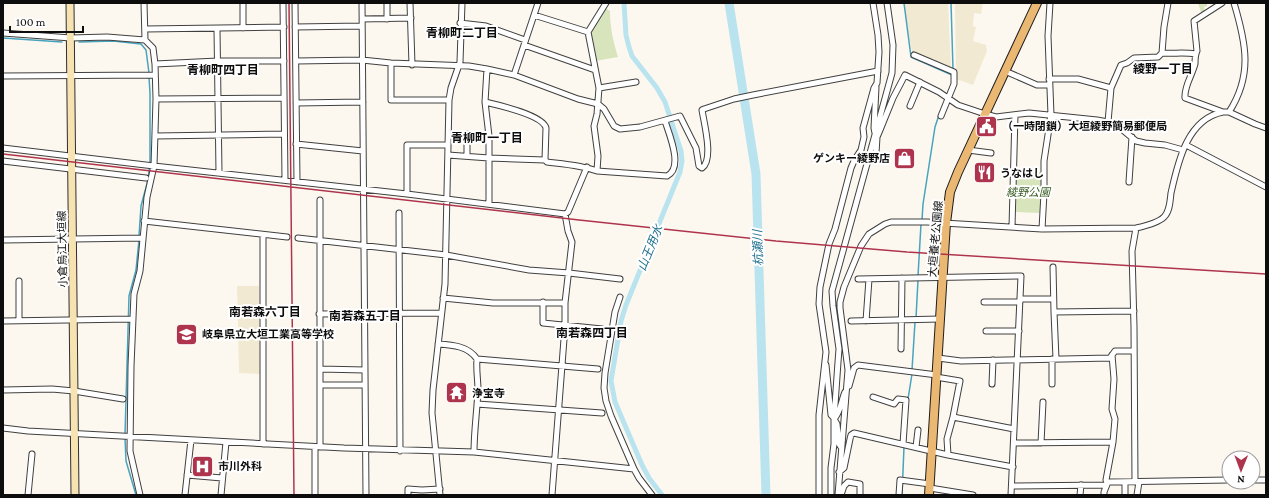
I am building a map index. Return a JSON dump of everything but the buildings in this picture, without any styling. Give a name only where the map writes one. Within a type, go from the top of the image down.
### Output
[{"type":"main road","name":"小倉烏江大垣線","points":[[70,3],[75,495]]},
{"type":"main road","name":"大垣養老公園線","points":[[930,489],[946,223],[950,192],[968,150],[1037,3]]},
{"type":"street","points":[[144,3],[145,40]]},
{"type":"street","points":[[243,3],[243,28]]},
{"type":"street","points":[[283,3],[285,180]]},
{"type":"street","points":[[295,3],[297,182]]},
{"type":"street","points":[[362,3],[366,495]]},
{"type":"street","points":[[387,3],[387,19]]},
{"type":"street","points":[[410,3],[412,65]]},
{"type":"street","points":[[408,495],[408,489],[440,492],[432,413],[433,390],[445,284],[449,100],[450,88],[460,62],[460,23],[462,3]]},
{"type":"street","points":[[514,75],[538,3]]},
{"type":"street","points":[[597,171],[598,156],[594,126],[597,114],[599,88],[588,32],[606,3]]},
{"type":"street","points":[[873,3],[879,52],[877,63],[878,71],[874,128],[876,136],[876,153]]},
{"type":"street","points":[[831,495],[831,468],[834,444],[838,349],[832,291],[876,136],[892,73],[893,45],[887,3]]},
{"type":"street","points":[[1042,229],[1044,161],[1051,102],[1049,85],[1048,36],[1050,3]]},
{"type":"street","points":[[1108,122],[1111,88],[1120,65],[1127,63],[1134,58],[1158,57],[1162,53],[1168,3]]},
{"type":"street","points":[[1222,3],[1194,21],[1197,51],[1185,93],[1185,98],[1266,128]]},
{"type":"street","points":[[838,495],[848,364],[840,302],[844,287],[861,246],[870,234],[885,224],[891,222],[927,222],[1042,229],[1136,228],[1159,220],[1166,215],[1168,211],[1172,188],[1185,147],[1192,132],[1199,124],[1210,116],[1226,112],[1238,96],[1246,69],[1246,57],[1234,3]]},
{"type":"street","points":[[534,15],[588,32]]},
{"type":"street","points":[[362,20],[411,18]]},
{"type":"street","points":[[460,23],[486,26],[595,70]]},
{"type":"street","points":[[296,27],[362,26]]},
{"type":"street","points":[[145,29],[284,27]]},
{"type":"street","points":[[218,29],[219,173]]},
{"type":"street","points":[[3,33],[71,38],[106,37],[145,40],[153,48],[156,64],[151,75],[156,98],[154,166],[140,238],[140,271],[129,319],[129,437],[131,459],[140,495]]},
{"type":"street","points":[[1162,53],[1195,54]]},
{"type":"street","points":[[914,55],[954,72],[954,84],[941,116]]},
{"type":"street","points":[[296,61],[362,60],[412,65],[458,66],[487,69],[514,75],[578,99],[598,104],[604,109],[614,126],[620,129],[640,127],[680,116],[696,148],[699,166],[702,168],[706,164],[708,151],[702,110],[753,95],[878,71]]},
{"type":"street","points":[[156,64],[218,61],[284,61]]},
{"type":"street","points":[[391,63],[391,100],[449,100]]},
{"type":"street","points":[[487,69],[485,102],[489,136],[489,204]]},
{"type":"street","points":[[1005,71],[1037,86],[1049,85]]},
{"type":"street","points":[[3,76],[151,75]]},
{"type":"street","points":[[876,136],[905,75],[949,98],[958,105],[996,117],[1029,114],[1108,122],[1118,126],[1136,140],[1145,143],[1185,147],[1266,187]]},
{"type":"street","points":[[1049,79],[1078,79],[1111,88]]},
{"type":"street","points":[[599,88],[636,82]]},
{"type":"street","points":[[842,449],[839,444],[837,424],[831,415],[825,344],[819,304],[820,286],[829,244],[835,229],[851,168],[861,150],[864,137],[863,128],[877,82]]},
{"type":"street","points":[[910,106],[920,82]]},
{"type":"street","points":[[156,98],[284,98]]},
{"type":"street","points":[[296,103],[363,102]]},
{"type":"street","points":[[485,102],[524,113],[542,122],[546,128],[545,160]]},
{"type":"street","points":[[1012,227],[1014,115]]},
{"type":"street","points":[[448,155],[545,160],[547,162],[587,167],[597,171],[666,176],[670,174],[674,167],[675,156],[666,120]]},
{"type":"street","points":[[154,136],[284,134]]},
{"type":"street","points":[[467,134],[467,156]]},
{"type":"street","points":[[1130,182],[1132,137]]},
{"type":"street","points":[[296,144],[363,151]]},
{"type":"street","points":[[407,194],[407,145],[448,145]]},
{"type":"street","points":[[3,148],[407,194],[566,214]]},
{"type":"street","points":[[968,150],[990,153]]},
{"type":"street","points":[[3,161],[146,178]]},
{"type":"street","points":[[552,495],[565,303],[572,242],[568,231],[566,214],[587,167]]},
{"type":"street","points":[[315,495],[320,385],[320,200]]},
{"type":"street","points":[[399,213],[400,451]]},
{"type":"street","points":[[144,221],[287,237]]},
{"type":"street","points":[[1136,228],[1132,251],[1137,495]]},
{"type":"street","points":[[263,235],[263,444]]},
{"type":"street","points":[[3,240],[140,238]]},
{"type":"street","points":[[298,238],[446,255],[519,269],[620,279]]},
{"type":"street","points":[[1052,384],[1054,359],[1053,267]]},
{"type":"street","points":[[858,279],[1021,276],[1012,495]]},
{"type":"street","points":[[901,349],[902,278]]},
{"type":"street","points":[[866,321],[869,279]]},
{"type":"street","points":[[19,281],[19,320]]},
{"type":"street","points":[[443,298],[493,303],[565,303]]},
{"type":"street","points":[[620,298],[615,312],[606,365],[604,388],[606,401],[634,469],[652,495]]},
{"type":"street","points":[[984,302],[1053,299]]},
{"type":"street","points":[[543,302],[543,323],[602,329]]},
{"type":"street","points":[[1054,312],[1134,311]]},
{"type":"street","points":[[319,314],[441,313]]},
{"type":"street","points":[[3,321],[129,319]]},
{"type":"street","points":[[852,322],[940,320]]},
{"type":"street","points":[[986,331],[1019,330]]},
{"type":"street","points":[[438,344],[458,346],[473,353],[477,360],[476,369],[478,387],[474,431],[474,452]]},
{"type":"street","points":[[938,358],[961,361],[1110,358],[1115,351],[1134,351]]},
{"type":"street","points":[[1104,495],[1107,484],[1106,480],[1113,442],[1115,419],[1112,409],[1114,379],[1112,355]]},
{"type":"street","points":[[819,495],[819,415],[825,356]]},
{"type":"street","points":[[477,360],[598,369]]},
{"type":"street","points":[[992,384],[993,360]]},
{"type":"street","points":[[834,419],[838,415],[842,398],[850,385],[854,368],[858,365],[937,376],[960,381],[947,439],[948,455]]},
{"type":"street","points":[[320,370],[365,370]]},
{"type":"street","points":[[320,385],[365,385]]},
{"type":"street","points":[[3,390],[52,389],[123,399]]},
{"type":"street","points":[[873,397],[894,404],[898,399],[906,400],[903,444]]},
{"type":"street","points":[[1042,443],[1043,402]]},
{"type":"street","points":[[477,404],[602,413]]},
{"type":"street","points":[[953,417],[1014,429]]},
{"type":"street","points":[[3,428],[74,434],[318,447],[400,451],[474,452],[634,469]]},
{"type":"street","points":[[916,447],[918,430]]},
{"type":"street","points":[[840,472],[844,468],[851,435],[854,433],[948,455],[1013,467]]},
{"type":"street","points":[[185,495],[191,440]]},
{"type":"street","points":[[220,495],[226,442]]},
{"type":"street","points":[[1014,443],[1113,442]]},
{"type":"street","points":[[28,495],[32,454]]},
{"type":"street","points":[[187,475],[222,478]]},
{"type":"street","points":[[899,495],[900,480],[930,489],[973,495]]},
{"type":"street","points":[[1012,486],[1107,484],[1108,482],[1221,480]]},
{"type":"street","points":[[842,495],[844,486],[848,482],[860,484],[860,495]]},
{"type":"street","points":[[1125,482],[1125,495]]},
{"type":"street","points":[[1080,485],[1080,495]]},
{"type":"shaded area","points":[[903,3],[948,3],[951,69],[912,52]]},
{"type":"shaded area","points":[[955,3],[983,3],[981,14],[974,13],[973,26],[976,27],[973,41],[986,45],[987,51],[973,85],[956,79]]},
{"type":"shaded area","points":[[237,286],[259,286],[260,374],[239,373]]},
{"type":"green space","points":[[1198,3],[1207,3],[1207,6],[1204,7],[1205,12],[1202,15]]},
{"type":"green space","points":[[605,8],[610,11],[612,34],[618,57],[595,61],[589,33]]},
{"type":"green space","name":"綾野公園","points":[[1016,171],[1041,172],[1040,213],[1015,212]]},
{"type":"waterway","name":"山王用水","points":[[624,3],[626,35],[632,56],[657,88],[665,102],[681,151],[682,161],[680,172],[626,305],[621,321],[611,381],[615,402],[642,465],[649,478],[662,495]]},
{"type":"waterway","name":"杭瀬川","points":[[729,3],[756,174],[766,495]]},
{"type":"waterway","points":[[904,3],[911,57],[952,75]]},
{"type":"waterway","points":[[951,3],[953,69]]},
{"type":"waterway","points":[[3,38],[62,42]]},
{"type":"waterway","points":[[79,42],[113,41],[141,44],[146,50],[149,73]]},
{"type":"waterway","points":[[139,236],[141,206],[148,180],[150,163],[149,77]]},
{"type":"waterway","points":[[922,220],[923,204],[935,127],[939,115]]},
{"type":"waterway","points":[[918,276],[921,224]]},
{"type":"waterway","points":[[125,435],[129,296],[136,270],[139,240]]},
{"type":"waterway","points":[[916,318],[918,280]]},
{"type":"waterway","points":[[912,370],[915,322]]},
{"type":"waterway","points":[[908,399],[912,374]]},
{"type":"waterway","points":[[125,438],[126,461],[136,495]]},
{"type":"waterway","points":[[902,495],[904,447]]},
{"type":"railway","points":[[289,3],[294,495]]},
{"type":"railway","points":[[3,154],[776,241],[907,252],[1266,274]]},
{"type":"place","name":"（一時閉鎖）大垣綾野簡易郵便局","points":[[987,126]]},
{"type":"place","name":"ゲンキー綾野店","points":[[905,158]]},
{"type":"place","name":"うなはし","points":[[984,173]]},
{"type":"place","name":"岐阜県立大垣工業高等学校","points":[[186,334]]},
{"type":"place","name":"浄宝寺","points":[[457,393]]},
{"type":"place","name":"市川外科","points":[[202,466]]},
{"type":"district","name":"青柳町二丁目","points":[[462,33]]},
{"type":"district","name":"綾野一丁目","points":[[1163,69]]},
{"type":"district","name":"青柳町四丁目","points":[[223,70]]},
{"type":"district","name":"青柳町一丁目","points":[[487,138]]},
{"type":"district","name":"南若森六丁目","points":[[265,312]]},
{"type":"district","name":"南若森五丁目","points":[[365,316]]},
{"type":"district","name":"南若森四丁目","points":[[592,333]]}]
